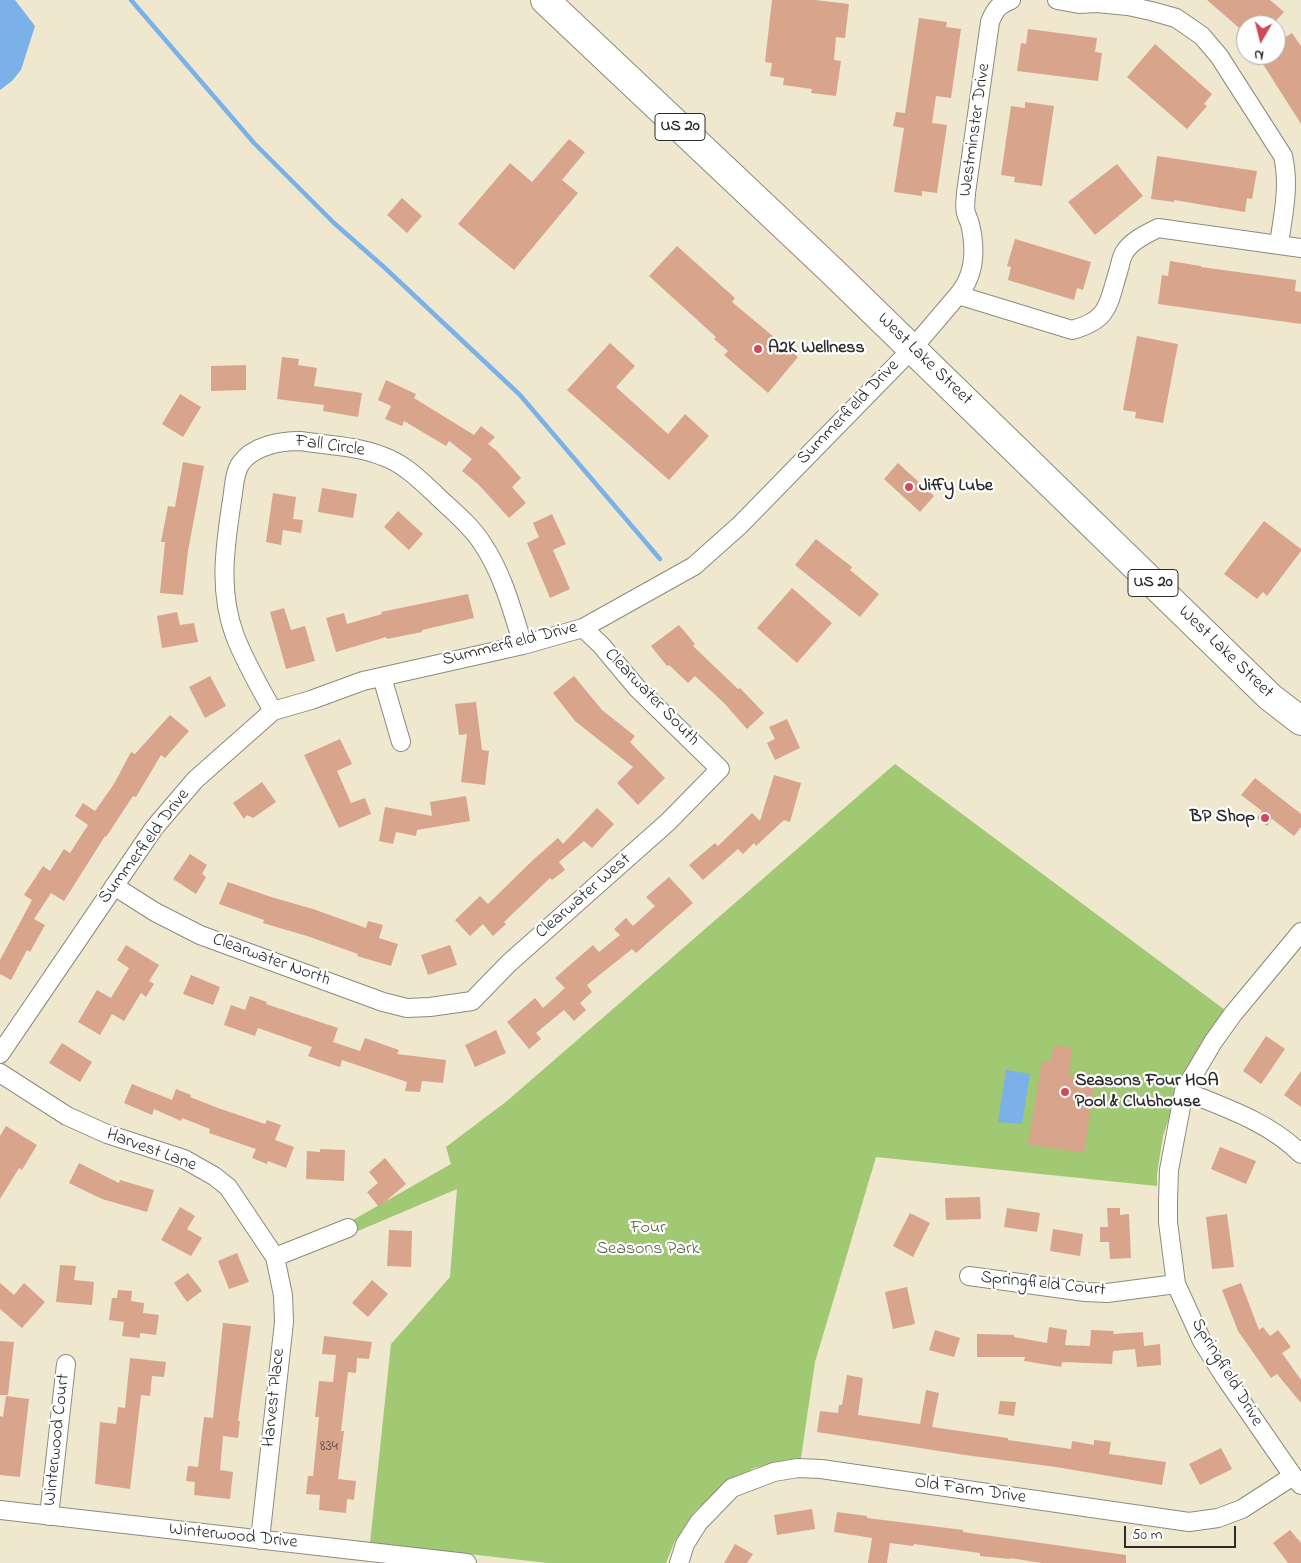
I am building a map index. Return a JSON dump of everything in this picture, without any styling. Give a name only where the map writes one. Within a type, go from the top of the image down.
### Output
[{"type":"main road","name":"West Lake Street","points":[[545,0],[815,255],[1270,697],[1301,722]]},
{"type":"street","name":"Westminster Drive","points":[[958,295],[971,274],[974,253],[970,223],[965,212],[966,193],[990,22],[994,10],[1002,3],[1011,0]]},
{"type":"street","points":[[1057,0],[1079,4],[1097,3],[1128,6],[1151,11],[1176,18],[1202,36],[1224,64],[1283,156],[1287,189],[1279,244]]},
{"type":"street","points":[[958,295],[1072,330],[1089,326],[1100,318],[1109,301],[1124,253],[1140,238],[1158,228],[1301,248]]},
{"type":"street","name":"Summerfield Drive","points":[[0,1054],[154,828],[195,780],[273,711],[311,700],[363,681],[523,645],[582,628],[694,566],[740,524],[912,349],[958,295]]},
{"type":"street","name":"Fall Circle","points":[[273,711],[252,674],[234,635],[227,607],[223,563],[235,482],[240,464],[252,451],[289,441],[366,451],[394,460],[416,476],[452,510],[481,542],[496,568],[507,594],[523,645]]},
{"type":"street","name":"Clearwater South","points":[[582,628],[601,645],[637,688],[720,769]]},
{"type":"street","points":[[382,677],[401,742]]},
{"type":"street","name":"Clearwater West","points":[[439,1006],[472,1001],[509,963],[668,822],[720,769]]},
{"type":"street","name":"Clearwater North","points":[[114,886],[155,912],[200,935],[383,1002],[407,1008],[439,1006]]},
{"type":"street","name":"Springfield Drive","points":[[1297,1481],[1202,1341],[1176,1284],[1168,1222],[1169,1170],[1184,1091],[1213,1042],[1233,1014],[1301,932]]},
{"type":"street","name":"Harvest Lane","points":[[0,1073],[67,1116],[93,1129],[184,1159],[214,1176],[228,1187],[275,1257]]},
{"type":"street","points":[[1184,1091],[1247,1116],[1275,1132],[1301,1154]]},
{"type":"street","points":[[275,1257],[348,1228]]},
{"type":"street","name":"Harvest Place","points":[[260,1540],[284,1322],[283,1295],[275,1257]]},
{"type":"street","name":"Springfield Court","points":[[970,1276],[1085,1292],[1107,1293],[1176,1284]]},
{"type":"street","name":"Winterwood Court","points":[[49,1516],[66,1364]]},
{"type":"street","name":"Old Farm Drive","points":[[679,1563],[685,1544],[699,1522],[732,1488],[774,1472],[798,1468],[821,1469],[1189,1522],[1218,1518],[1242,1509],[1297,1481]]},
{"type":"street","name":"Winterwood Drive","points":[[0,1510],[467,1563]]},
{"type":"green space","name":"Four Seasons Park","points":[[895,764],[1225,1010],[1179,1088],[1163,1136],[1157,1186],[876,1157],[815,1362],[801,1458],[754,1468],[724,1485],[694,1512],[675,1541],[666,1563],[548,1563],[370,1543],[391,1344],[450,1277],[457,1189],[358,1231],[353,1220],[451,1164],[446,1147],[507,1101]]},
{"type":"water","points":[[0,0],[15,0],[35,26],[21,70],[12,81],[0,90]]},
{"type":"water","points":[[1006,1070],[1030,1074],[1022,1124],[998,1122]]},
{"type":"building","points":[[772,0],[815,0],[849,4],[845,38],[836,37],[834,60],[841,61],[836,96],[811,93],[812,89],[783,85],[784,78],[770,76],[772,63],[765,62]]},
{"type":"building","points":[[1207,0],[1270,0],[1284,12],[1281,15],[1236,15],[1236,25]]},
{"type":"building","points":[[919,18],[947,22],[946,27],[961,29],[951,98],[936,96],[932,123],[947,125],[937,193],[922,191],[922,196],[894,192],[904,128],[893,126],[896,112],[905,113]]},
{"type":"building","points":[[1028,29],[1097,38],[1095,52],[1102,53],[1098,81],[1017,71],[1021,43],[1026,44]]},
{"type":"building","points":[[1292,33],[1301,46],[1301,124],[1264,65],[1286,65],[1286,37]]},
{"type":"building","points":[[1155,44],[1212,94],[1204,104],[1207,106],[1187,129],[1127,77]]},
{"type":"building","points":[[1025,102],[1054,106],[1042,186],[1014,182],[1015,177],[1001,175],[1011,106],[1025,108]]},
{"type":"building","points":[[569,139],[585,152],[562,180],[578,193],[514,270],[458,224],[510,163],[532,182]]},
{"type":"building","points":[[1157,156],[1257,171],[1252,199],[1247,198],[1245,212],[1174,200],[1174,202],[1151,199]]},
{"type":"building","points":[[1117,164],[1143,196],[1095,235],[1068,202]]},
{"type":"building","points":[[402,198],[422,216],[407,233],[387,215]]},
{"type":"building","points":[[1015,239],[1091,262],[1083,290],[1077,288],[1074,300],[1008,280],[1011,267],[1007,266]]},
{"type":"building","points":[[677,246],[735,298],[732,302],[798,357],[768,393],[724,355],[728,351],[714,339],[716,337],[649,276]]},
{"type":"building","points":[[1170,261],[1296,280],[1295,291],[1301,292],[1301,324],[1158,304],[1162,275],[1168,276]]},
{"type":"building","points":[[1137,336],[1178,344],[1163,423],[1135,418],[1136,412],[1123,410]]},
{"type":"building","points":[[610,343],[635,366],[616,387],[668,434],[685,414],[709,436],[669,480],[567,390]]},
{"type":"building","points":[[282,357],[299,359],[298,365],[317,368],[314,386],[362,393],[358,417],[323,411],[324,405],[277,399]]},
{"type":"building","points":[[246,365],[246,390],[211,391],[211,366]]},
{"type":"building","points":[[386,380],[416,394],[414,398],[474,435],[481,426],[495,437],[488,444],[497,451],[521,478],[512,487],[526,503],[509,518],[478,484],[462,471],[472,459],[449,441],[446,446],[404,421],[402,426],[385,419],[391,406],[378,400]]},
{"type":"building","points":[[180,394],[201,407],[183,437],[162,424]]},
{"type":"building","points":[[183,462],[204,466],[188,551],[183,595],[160,593],[165,542],[161,542],[168,506],[175,507]]},
{"type":"building","name":"Jiffy Lube","points":[[898,463],[934,496],[920,512],[884,479]]},
{"type":"building","points":[[322,488],[357,494],[353,518],[318,512]]},
{"type":"building","points":[[273,493],[296,497],[293,519],[303,520],[301,533],[283,530],[281,545],[266,542]]},
{"type":"building","points":[[398,511],[423,534],[409,550],[384,527]]},
{"type":"building","points":[[552,514],[566,544],[553,550],[570,589],[550,598],[527,543],[539,537],[533,523]]},
{"type":"building","points":[[1264,521],[1301,549],[1301,551],[1267,596],[1263,592],[1257,599],[1224,574]]},
{"type":"building","points":[[816,539],[852,567],[850,570],[879,594],[860,617],[795,565]]},
{"type":"building","points":[[792,588],[832,623],[797,663],[757,628]]},
{"type":"building","points":[[468,594],[474,618],[422,630],[422,632],[387,639],[386,637],[336,652],[326,618],[344,613],[347,624],[382,614],[381,612]]},
{"type":"building","points":[[284,608],[291,630],[305,626],[315,661],[286,669],[270,612]]},
{"type":"building","points":[[177,612],[180,625],[194,623],[198,642],[162,648],[157,616]]},
{"type":"building","points":[[679,625],[695,644],[693,646],[738,689],[740,688],[764,713],[747,729],[724,703],[695,676],[688,683],[669,665],[667,666],[651,646]]},
{"type":"building","points":[[210,676],[226,706],[205,718],[189,687]]},
{"type":"building","points":[[574,676],[602,710],[635,736],[630,742],[665,778],[638,805],[617,783],[633,767],[575,721],[553,693]]},
{"type":"building","points":[[476,702],[482,750],[489,751],[485,785],[461,782],[467,734],[459,735],[455,704]]},
{"type":"building","points":[[170,715],[189,731],[165,758],[161,755],[136,797],[133,796],[105,836],[64,901],[51,893],[34,919],[45,925],[30,952],[27,950],[11,980],[0,974],[0,960],[32,900],[24,895],[43,866],[50,871],[64,849],[70,853],[88,825],[75,816],[83,803],[95,811],[114,784],[131,752],[135,754]]},
{"type":"building","points":[[787,719],[800,748],[775,760],[767,743],[775,739],[769,727]]},
{"type":"building","points":[[340,739],[352,764],[337,771],[351,803],[365,798],[371,814],[339,828],[304,755]]},
{"type":"building","points":[[774,775],[801,783],[790,822],[784,820],[756,846],[754,843],[743,854],[738,849],[703,880],[689,865],[715,843],[718,846],[752,813],[760,821]]},
{"type":"building","points":[[1255,778],[1301,814],[1301,827],[1294,836],[1272,819],[1267,826],[1257,818],[1262,811],[1241,795]]},
{"type":"building","points":[[262,782],[276,802],[253,818],[247,815],[244,819],[233,803]]},
{"type":"building","points":[[466,796],[470,821],[417,830],[416,836],[396,832],[393,844],[379,841],[385,807],[432,816],[430,802]]},
{"type":"building","points":[[597,808],[614,824],[592,848],[584,841],[559,862],[565,870],[552,880],[550,878],[504,922],[506,924],[493,936],[483,924],[470,936],[455,920],[480,896],[488,904],[558,838],[563,844]]},
{"type":"building","points":[[190,854],[207,865],[202,874],[206,877],[196,894],[173,879]]},
{"type":"building","points":[[669,877],[693,903],[636,953],[632,949],[587,985],[592,992],[580,1003],[586,1010],[574,1021],[564,1010],[536,1033],[541,1039],[529,1049],[507,1022],[535,998],[543,1008],[565,988],[555,978],[593,945],[599,952],[620,935],[614,929],[626,918],[633,926],[655,906],[646,897]]},
{"type":"building","points":[[228,882],[366,928],[368,921],[383,925],[379,938],[398,944],[391,966],[357,956],[358,954],[307,936],[263,923],[264,920],[219,904]]},
{"type":"building","points":[[126,945],[159,965],[149,981],[154,984],[146,997],[141,993],[124,1021],[112,1014],[100,1035],[78,1022],[97,990],[111,998],[129,968],[117,960]]},
{"type":"building","points":[[450,945],[457,965],[428,975],[421,955]]},
{"type":"building","points":[[191,975],[220,987],[213,1005],[183,994]]},
{"type":"building","points":[[250,996],[267,1002],[266,1004],[338,1028],[333,1042],[360,1051],[365,1038],[399,1050],[397,1054],[446,1060],[443,1083],[422,1081],[420,1092],[405,1091],[407,1082],[342,1060],[340,1067],[308,1056],[312,1047],[258,1028],[255,1036],[224,1025],[231,1005],[245,1010]]},
{"type":"building","points":[[496,1030],[506,1053],[475,1067],[465,1045]]},
{"type":"building","points":[[1266,1036],[1285,1049],[1261,1084],[1243,1071]]},
{"type":"building","points":[[62,1043],[92,1062],[80,1082],[49,1063]]},
{"type":"building","name":"Seasons Four HOA Pool & Clubhouse","points":[[1054,1045],[1072,1048],[1069,1076],[1095,1079],[1084,1153],[1028,1144],[1042,1061],[1051,1062]]},
{"type":"building","points":[[1301,1071],[1301,1107],[1284,1095]]},
{"type":"building","points":[[132,1084],[172,1100],[176,1089],[191,1095],[190,1097],[218,1108],[265,1124],[267,1120],[281,1125],[275,1140],[294,1147],[286,1168],[268,1161],[267,1164],[252,1158],[256,1149],[209,1133],[210,1129],[182,1118],[181,1121],[154,1109],[152,1115],[124,1103]]},
{"type":"building","points":[[6,1126],[37,1145],[22,1170],[19,1168],[0,1199],[0,1136]]},
{"type":"building","points":[[1220,1147],[1256,1161],[1246,1184],[1211,1169]]},
{"type":"building","points":[[320,1149],[345,1150],[344,1181],[306,1179],[307,1151],[320,1152]]},
{"type":"building","points":[[385,1158],[406,1184],[379,1207],[367,1192],[378,1183],[369,1172]]},
{"type":"building","points":[[79,1163],[119,1183],[120,1180],[154,1190],[147,1212],[102,1199],[69,1183]]},
{"type":"building","points":[[980,1197],[981,1219],[946,1220],[945,1198]]},
{"type":"building","points":[[180,1207],[195,1216],[187,1229],[202,1238],[191,1256],[161,1240]]},
{"type":"building","points":[[1007,1208],[1040,1213],[1037,1232],[1004,1227]]},
{"type":"building","points":[[1107,1208],[1120,1208],[1120,1215],[1129,1214],[1131,1258],[1110,1259],[1109,1242],[1100,1242],[1100,1227],[1108,1227]]},
{"type":"building","points":[[910,1213],[930,1223],[913,1257],[893,1246]]},
{"type":"building","points":[[1227,1214],[1234,1267],[1212,1269],[1206,1217]]},
{"type":"building","points":[[1053,1229],[1083,1234],[1080,1256],[1050,1251]]},
{"type":"building","points":[[389,1230],[412,1231],[411,1267],[387,1266]]},
{"type":"building","points":[[237,1253],[249,1282],[229,1289],[218,1261]]},
{"type":"building","points":[[60,1265],[76,1266],[74,1280],[94,1282],[92,1305],[56,1302]]},
{"type":"building","points":[[188,1273],[202,1291],[187,1302],[174,1283]]},
{"type":"building","points":[[372,1280],[388,1294],[368,1317],[352,1303]]},
{"type":"building","points":[[0,1283],[14,1295],[24,1283],[45,1302],[22,1328],[0,1309]]},
{"type":"building","points":[[1241,1283],[1259,1330],[1263,1327],[1270,1336],[1278,1330],[1291,1347],[1282,1353],[1301,1380],[1301,1403],[1277,1374],[1271,1378],[1238,1331],[1222,1290]]},
{"type":"building","points":[[907,1287],[915,1324],[893,1329],[885,1292]]},
{"type":"building","points":[[118,1290],[132,1291],[131,1301],[144,1303],[143,1313],[159,1315],[156,1335],[140,1333],[140,1338],[122,1336],[124,1322],[109,1320],[112,1298],[117,1298]]},
{"type":"building","points":[[223,1323],[251,1326],[238,1421],[240,1421],[238,1438],[223,1436],[220,1470],[233,1472],[230,1499],[194,1495],[195,1482],[186,1481],[188,1466],[198,1467],[204,1417],[213,1418]]},
{"type":"building","points":[[1049,1327],[1067,1330],[1065,1345],[1090,1346],[1091,1330],[1114,1331],[1113,1334],[1143,1332],[1144,1346],[1160,1344],[1161,1365],[1137,1367],[1135,1349],[1113,1351],[1112,1364],[1062,1362],[1061,1367],[1024,1361],[1025,1357],[977,1357],[977,1334],[1014,1335],[1014,1337],[1047,1343]]},
{"type":"building","points":[[935,1330],[960,1338],[954,1357],[929,1350]]},
{"type":"building","points":[[324,1336],[372,1342],[369,1359],[357,1358],[356,1373],[348,1372],[341,1431],[344,1431],[338,1479],[356,1481],[354,1500],[347,1499],[346,1513],[319,1510],[320,1495],[306,1494],[308,1476],[313,1476],[319,1417],[315,1417],[319,1381],[333,1382],[336,1355],[322,1354]]},
{"type":"building","points":[[0,1341],[14,1342],[8,1395],[0,1395]]},
{"type":"building","points":[[130,1358],[166,1362],[164,1377],[152,1376],[150,1396],[141,1395],[130,1489],[95,1484],[100,1422],[116,1424],[118,1407],[125,1408]]},
{"type":"building","points":[[847,1375],[863,1378],[858,1415],[920,1424],[926,1390],[939,1393],[932,1427],[1071,1449],[1072,1441],[1094,1445],[1094,1440],[1111,1442],[1109,1454],[1166,1462],[1162,1485],[1056,1467],[817,1432],[820,1411],[838,1413],[839,1405],[842,1405]]},
{"type":"building","points":[[6,1396],[29,1399],[20,1477],[0,1475],[0,1416],[3,1417]]},
{"type":"building","points":[[1000,1401],[1016,1402],[1014,1416],[998,1414]]},
{"type":"building","points":[[1221,1448],[1232,1469],[1200,1485],[1189,1464]]},
{"type":"building","points":[[812,1509],[815,1529],[777,1535],[774,1515]]},
{"type":"building","points":[[837,1512],[867,1516],[867,1518],[963,1530],[963,1532],[1126,1555],[1126,1563],[1042,1563],[980,1556],[980,1553],[914,1544],[913,1546],[890,1543],[887,1563],[868,1563],[872,1538],[834,1532]]},
{"type":"building","points":[[1290,1530],[1301,1543],[1301,1563],[1288,1563],[1273,1543]]},
{"type":"building","points":[[735,1544],[753,1554],[747,1563],[724,1563]]},
{"type":"waterway","points":[[131,0],[254,143],[334,223],[385,268],[520,395],[660,559]]},
{"type":"place","name":"A2K Wellness","points":[[758,349]]},
{"type":"place","name":"Jiffy Lube","points":[[909,487]]},
{"type":"place","name":"BP Shop","points":[[1265,818]]},
{"type":"place","name":"Seasons Four HOA Pool & Clubhouse","points":[[1065,1092]]}]
